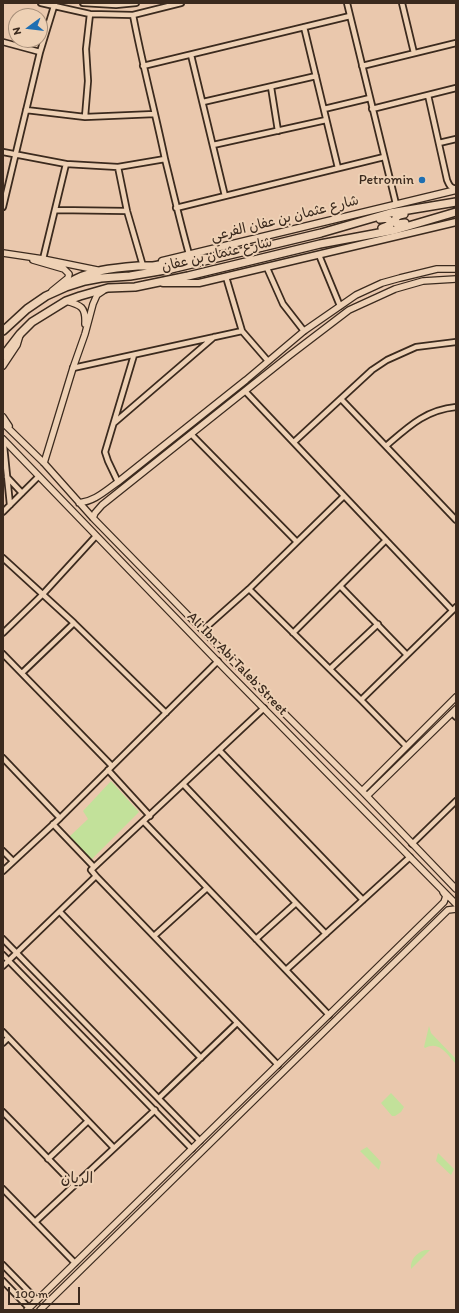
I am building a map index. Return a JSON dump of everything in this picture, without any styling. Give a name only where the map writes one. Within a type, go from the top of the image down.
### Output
[{"type":"main road","name":"شارع عثمان بن عفان الفرعي","points":[[143,266],[456,189]]},
{"type":"main road","points":[[454,202],[438,207],[398,215],[395,218],[395,222],[397,224],[402,224],[442,213],[456,211]]},
{"type":"main road","name":"شارع عثمان بن عفان","points":[[3,331],[46,296],[66,287],[85,281],[151,273],[320,233],[390,213],[454,202]]},
{"type":"main road","name":"شارع عثمان بن عفان","points":[[3,356],[20,334],[32,322],[66,301],[108,288],[135,287],[151,284],[320,244],[395,230],[456,211]]},
{"type":"main road","points":[[320,233],[348,228],[385,218],[390,222],[390,225],[385,228],[342,237],[320,244]]},
{"type":"main road","points":[[151,284],[200,283],[319,256],[456,222]]},
{"type":"main road","points":[[46,296],[79,276],[98,270],[151,266],[193,258],[215,258]]},
{"type":"street","points":[[41,3],[90,14],[133,15],[181,3]]},
{"type":"street","points":[[83,3],[136,3]]},
{"type":"street","points":[[347,3],[396,204]]},
{"type":"street","points":[[402,3],[414,53]]},
{"type":"street","points":[[3,204],[40,52],[55,5]]},
{"type":"street","points":[[85,117],[88,81],[86,49],[90,14]]},
{"type":"street","points":[[133,15],[143,66],[166,159],[176,208],[189,254]]},
{"type":"street","points":[[143,66],[350,16]]},
{"type":"street","points":[[304,27],[338,168]]},
{"type":"street","points":[[3,42],[40,52]]},
{"type":"street","points":[[362,66],[456,43]]},
{"type":"street","points":[[191,54],[226,196]]},
{"type":"street","points":[[203,102],[316,76]]},
{"type":"street","points":[[271,86],[278,131]]},
{"type":"street","points":[[372,109],[456,88]]},
{"type":"street","points":[[428,95],[447,180],[450,186],[456,189]]},
{"type":"street","points":[[324,109],[370,98]]},
{"type":"street","points":[[26,110],[85,117],[155,114]]},
{"type":"street","points":[[213,145],[326,120]]},
{"type":"street","points":[[439,143],[456,139]]},
{"type":"street","points":[[3,152],[66,164],[118,167],[166,159]]},
{"type":"street","points":[[176,208],[384,157]]},
{"type":"street","points":[[42,259],[66,164]]},
{"type":"street","points":[[118,167],[127,211],[143,266]]},
{"type":"street","points":[[55,210],[127,211]]},
{"type":"street","points":[[3,253],[98,270]]},
{"type":"street","points":[[16,255],[64,270],[69,274],[68,278],[46,296]]},
{"type":"street","points":[[319,256],[340,306]]},
{"type":"street","points":[[267,268],[283,304],[304,331]]},
{"type":"street","points":[[79,502],[87,502],[96,498],[118,482],[304,331],[356,295],[382,283],[437,269],[456,269]]},
{"type":"street","points":[[226,277],[242,331],[268,361]]},
{"type":"street","points":[[93,518],[95,513],[102,505],[349,310],[395,289],[423,281],[456,279]]},
{"type":"street","points":[[44,463],[72,368],[85,334],[93,304],[97,296],[108,288]]},
{"type":"street","points":[[66,301],[79,304],[84,310],[85,334]]},
{"type":"street","points":[[72,368],[242,331]]},
{"type":"street","points":[[3,366],[17,345],[20,334]]},
{"type":"street","points":[[114,423],[215,337]]},
{"type":"street","points":[[294,442],[372,370],[387,360],[416,347],[456,342]]},
{"type":"street","points":[[118,482],[105,452],[134,355]]},
{"type":"street","points":[[245,391],[386,540],[454,609],[361,700]]},
{"type":"street","points":[[341,399],[456,520]]},
{"type":"street","points":[[386,446],[412,423],[427,414],[456,407]]},
{"type":"street","points":[[3,417],[20,440]]},
{"type":"street","points":[[3,423],[20,440]]},
{"type":"street","points":[[191,434],[297,542]]},
{"type":"street","name":"Ali Ibn Abi Taleb Street","points":[[3,439],[218,662],[456,904]]},
{"type":"street","name":"Ali Ibn Abi Taleb Street","points":[[20,440],[44,463],[93,518],[367,796],[456,890]]},
{"type":"street","points":[[3,446],[21,458]]},
{"type":"street","points":[[3,446],[10,505]]},
{"type":"street","points":[[7,477],[22,493]]},
{"type":"street","points":[[3,512],[38,477]]},
{"type":"street","points":[[203,630],[249,589],[344,496]]},
{"type":"street","points":[[96,498],[97,502],[102,505]]},
{"type":"street","points":[[3,633],[43,594],[96,536]]},
{"type":"street","points":[[293,633],[386,540]]},
{"type":"street","points":[[3,558],[74,623],[166,713]]},
{"type":"street","points":[[340,586],[407,655]]},
{"type":"street","points":[[249,589],[406,746]]},
{"type":"street","points":[[22,673],[74,623]]},
{"type":"street","points":[[330,669],[378,624]]},
{"type":"street","points":[[3,654],[112,766]]},
{"type":"street","points":[[3,871],[60,818],[218,662]]},
{"type":"street","points":[[362,791],[456,697]]},
{"type":"street","points":[[264,708],[91,870],[278,1065]]},
{"type":"street","points":[[367,796],[455,713]]},
{"type":"street","points":[[220,750],[363,900]]},
{"type":"street","points":[[3,758],[60,818]]},
{"type":"street","points":[[108,770],[150,816]]},
{"type":"street","points":[[183,784],[326,934]]},
{"type":"street","points":[[412,844],[456,802]]},
{"type":"street","points":[[144,822],[329,1015]]},
{"type":"street","points":[[53,824],[94,867]]},
{"type":"street","points":[[3,851],[13,861]]},
{"type":"street","points":[[286,970],[410,857]]},
{"type":"street","points":[[3,966],[96,876]]},
{"type":"street","points":[[154,936],[207,888]]},
{"type":"street","points":[[3,1281],[28,1309],[444,902],[446,896],[442,890]]},
{"type":"street","points":[[256,939],[296,903]]},
{"type":"street","points":[[40,1310],[448,910],[456,909]]},
{"type":"street","points":[[60,912],[201,1058]]},
{"type":"street","points":[[3,939],[200,1141]]},
{"type":"street","points":[[3,955],[192,1149]]},
{"type":"street","points":[[158,1098],[237,1023]]},
{"type":"street","points":[[3,1032],[114,1148]]},
{"type":"street","points":[[3,1043],[8,1038]]},
{"type":"street","points":[[35,1222],[155,1110]]},
{"type":"street","points":[[3,1112],[74,1185]]},
{"type":"street","points":[[48,1159],[88,1121]]},
{"type":"street","points":[[3,1189],[75,1263]]},
{"type":"street","points":[[3,1265],[37,1300]]},
{"type":"green space","points":[[111,781],[139,812],[91,860],[69,837],[88,819],[83,811]]},
{"type":"green space","points":[[429,1026],[431,1033],[456,1059],[456,1064],[446,1052],[439,1047],[424,1047]]},
{"type":"green space","points":[[391,1093],[404,1107],[401,1112],[395,1116],[392,1116],[381,1103]]},
{"type":"green space","points":[[367,1147],[381,1162],[379,1170],[360,1151]]},
{"type":"green space","points":[[438,1153],[454,1169],[451,1175],[436,1161]]},
{"type":"green space","points":[[425,1250],[430,1250],[411,1269],[414,1257]]},
{"type":"place","name":"Petromin","points":[[422,180]]},
{"type":"district","name":"الريان","points":[[77,1179]]}]
